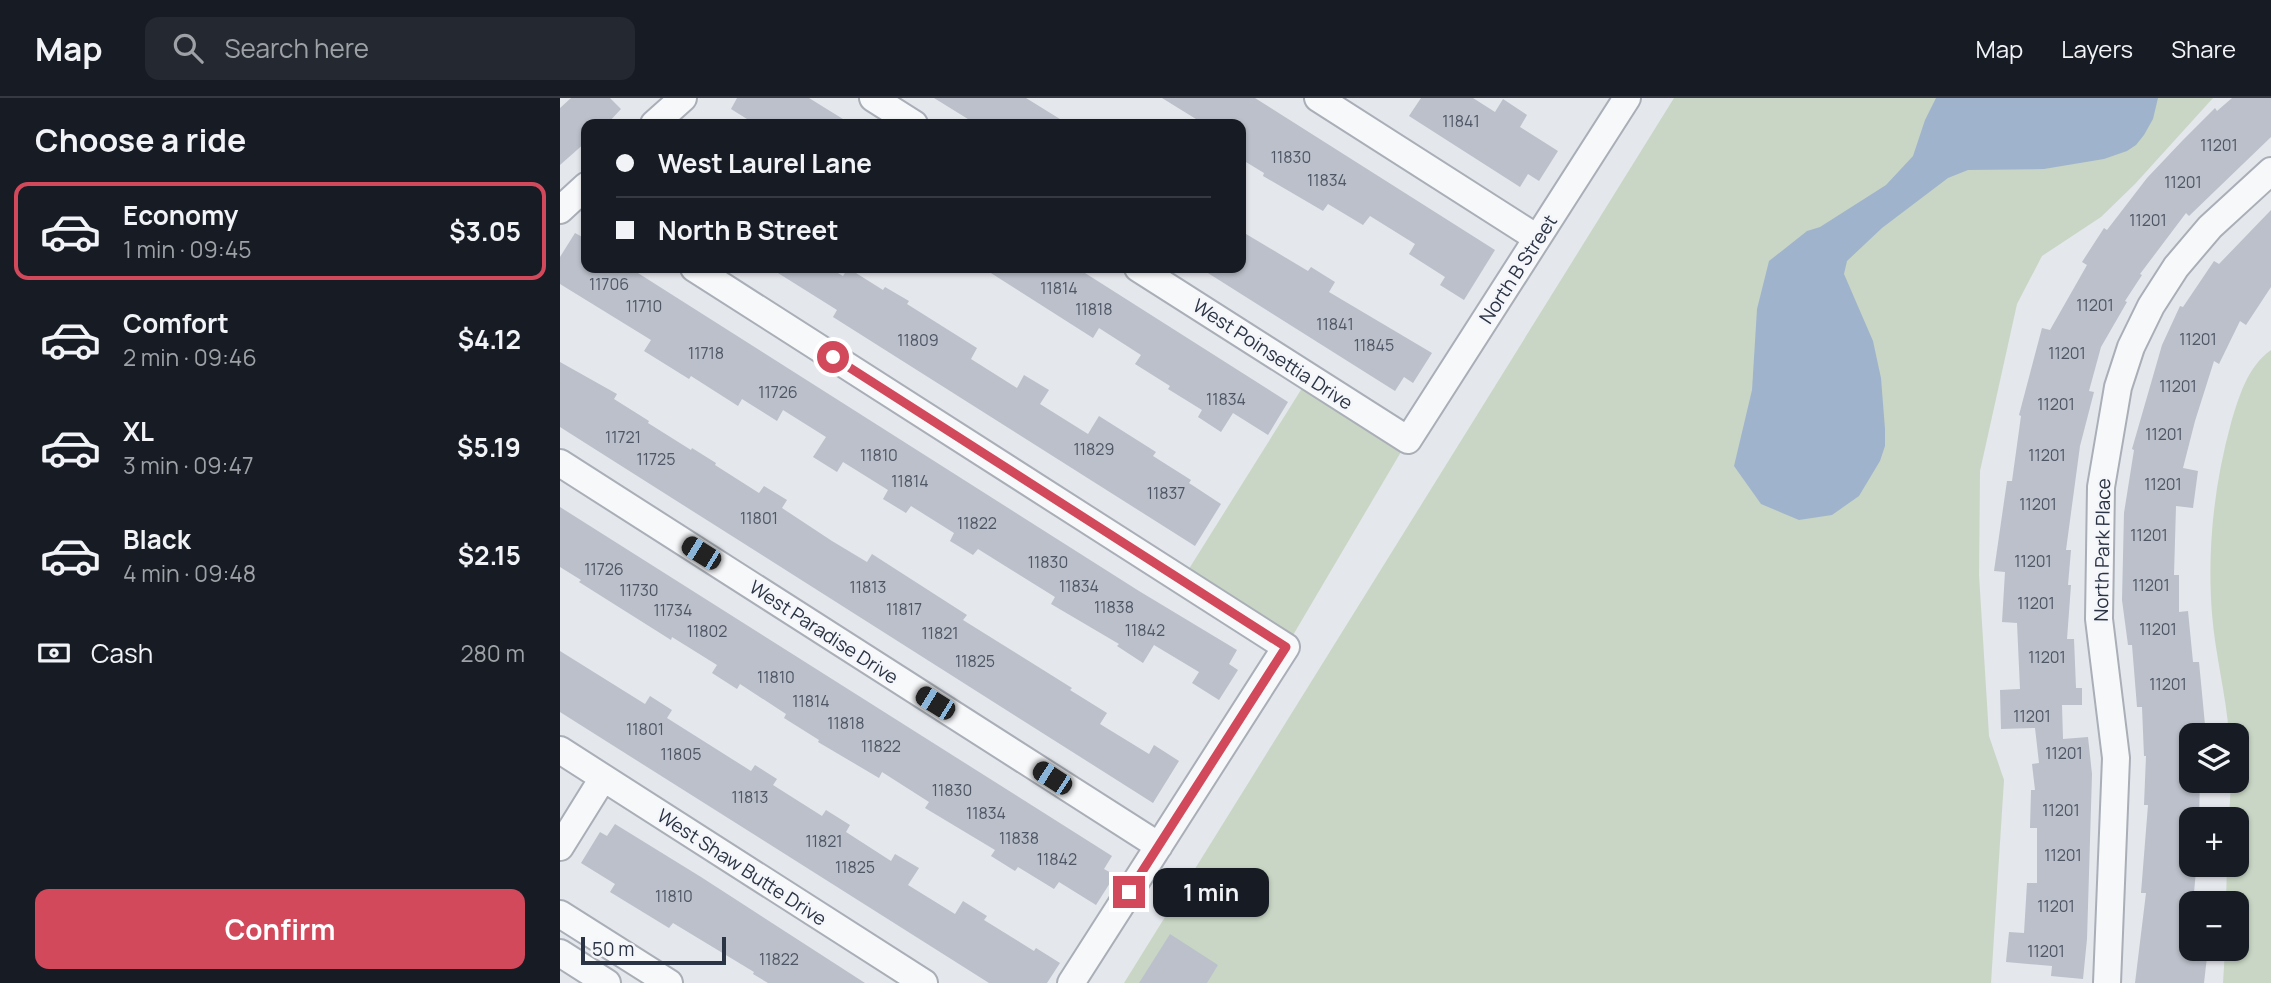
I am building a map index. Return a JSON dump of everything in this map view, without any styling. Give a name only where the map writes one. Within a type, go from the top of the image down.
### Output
[{"type":"street","points":[[660,119],[683,98]]},
{"type":"street","points":[[873,98],[906,119]]},
{"type":"street","points":[[1318,98],[1537,239]]},
{"type":"street","name":"North B Street","points":[[1408,440],[1628,98]]},
{"type":"street","name":"North Park Place","points":[[2107,983],[2116,758],[2099,619],[2101,487],[2118,387],[2131,347],[2151,306],[2176,267],[2210,228],[2271,171]]},
{"type":"street","points":[[702,273],[1286,647],[1071,983]]},
{"type":"street","name":"West Poinsettia Drive","points":[[1146,273],[1408,440]]},
{"type":"street","name":"West Paradise Drive","points":[[560,463],[1159,846]]},
{"type":"street","name":"West Shaw Butte Drive","points":[[560,750],[924,983]]},
{"type":"street","points":[[560,847],[603,778]]},
{"type":"street","points":[[560,914],[669,983]]},
{"type":"street","points":[[560,953],[607,983]]},
{"type":"green space","points":[[1674,98],[2213,98],[2135,184],[2101,217],[2042,256],[2017,304],[1980,471],[1979,575],[1989,736],[2004,780],[1991,983],[1124,983]]},
{"type":"green space","points":[[2271,350],[2271,983],[2223,983],[2224,961],[2249,961],[2249,891],[2226,891],[2227,877],[2249,877],[2249,807],[2230,807],[2230,793],[2249,793],[2249,723],[2228,723],[2213,629],[2211,541],[2220,470],[2234,413],[2250,374]]},
{"type":"green space","points":[[1309,377],[1408,440],[1286,647],[1182,580]]},
{"type":"water","points":[[1936,98],[2158,98],[2153,119],[2144,135],[2127,151],[2104,159],[2044,169],[1968,170],[1948,178],[1882,228],[1847,261],[1844,274],[1873,341],[1881,378],[1885,446],[1880,461],[1859,496],[1832,515],[1799,520],[1761,504],[1734,466],[1752,390],[1757,309],[1769,261],[1807,231],[1820,227],[1886,185],[1913,156],[1925,120]]},
{"type":"building","points":[[571,98],[610,98],[621,109],[612,119],[581,119],[581,146],[560,165],[560,108]]},
{"type":"building","points":[[737,98],[809,98],[843,119],[747,119],[731,109]]},
{"type":"building","points":[[934,98],[1026,98],[1060,119],[968,119]]},
{"type":"building","points":[[1162,98],[1255,98],[1495,250],[1464,300],[1440,285],[1445,277],[1409,254],[1415,244],[1370,216],[1363,225],[1328,204],[1323,211],[1263,176],[1264,173],[1246,162],[1246,119],[1196,119]]},
{"type":"building","points":[[1421,98],[1473,98],[1495,112],[1503,99],[1527,115],[1520,127],[1558,151],[1539,181],[1528,174],[1520,187],[1409,116]]},
{"type":"building","points":[[2232,98],[2271,98],[2271,137],[2189,216],[2186,213],[2140,274],[2142,275],[2101,347],[2089,391],[2094,392],[2080,446],[2066,550],[2071,550],[2067,639],[2074,639],[2076,688],[2082,688],[2082,705],[2062,705],[2063,739],[2088,737],[2092,774],[2087,939],[2083,979],[2051,976],[2052,966],[2006,962],[2009,932],[2024,933],[2027,883],[2037,883],[2037,828],[2030,828],[2031,790],[2035,790],[2032,764],[2039,763],[2035,728],[2001,729],[2000,690],[2020,689],[2017,623],[2002,622],[2005,572],[1994,571],[2007,481],[2012,481],[2019,415],[2042,328],[2050,330],[2087,265],[2082,262],[2104,228],[2107,230],[2147,178],[2183,140],[2215,108],[2217,111]]},
{"type":"building","points":[[2271,210],[2271,287],[2246,325],[2240,321],[2219,364],[2214,361],[2183,468],[2198,471],[2193,508],[2176,506],[2174,575],[2179,575],[2179,612],[2188,611],[2193,662],[2199,662],[2205,723],[2179,723],[2179,793],[2200,793],[2199,807],[2179,807],[2179,877],[2195,877],[2194,891],[2179,891],[2179,961],[2207,961],[2204,983],[2135,983],[2146,893],[2141,893],[2148,805],[2144,805],[2146,756],[2142,707],[2137,707],[2132,645],[2128,645],[2122,600],[2124,513],[2134,450],[2132,449],[2162,345],[2180,306],[2183,307],[2214,261],[2219,264]]},
{"type":"building","points":[[575,233],[581,236],[581,273],[638,273],[1139,591],[1237,650],[1229,664],[1238,670],[1219,700],[1192,683],[1199,672],[1154,645],[1143,663],[1117,646],[1119,644],[1051,604],[1055,597],[978,549],[973,555],[950,541],[954,533],[911,506],[906,513],[883,499],[888,490],[843,462],[837,472],[813,457],[826,437],[783,410],[777,421],[742,399],[738,406],[691,376],[689,379],[644,351],[651,340],[560,284],[560,257]]},
{"type":"building","points":[[1246,234],[1308,271],[1311,267],[1335,282],[1329,292],[1432,353],[1413,383],[1404,377],[1395,391],[1208,273],[1246,273]]},
{"type":"building","points":[[778,273],[838,273],[843,276],[845,273],[856,273],[883,290],[885,287],[977,348],[971,359],[1017,388],[1024,375],[1049,390],[1040,404],[1088,434],[1099,416],[1156,452],[1153,456],[1191,480],[1189,483],[1221,504],[1195,546],[833,317],[837,310]]},
{"type":"building","points":[[991,273],[1085,273],[1288,402],[1268,435],[1233,413],[1221,432],[1198,417],[1202,410],[1135,364],[1141,355],[1099,328],[1093,338]]},
{"type":"building","points":[[560,362],[617,394],[614,399],[649,421],[648,423],[716,463],[715,465],[759,493],[764,486],[787,500],[782,508],[832,541],[867,562],[872,554],[967,615],[963,620],[1107,713],[1100,724],[1149,754],[1154,745],[1179,761],[1153,803],[560,427]]},
{"type":"building","points":[[560,507],[1112,856],[1104,869],[1115,875],[1096,905],[1059,882],[1054,889],[1018,867],[1015,871],[991,856],[995,850],[925,808],[929,802],[882,772],[879,778],[818,742],[819,740],[784,718],[786,714],[740,684],[737,689],[712,673],[717,665],[672,637],[671,640],[579,582],[581,580],[560,567]]},
{"type":"building","points":[[560,651],[645,704],[650,696],[672,710],[667,718],[751,771],[755,765],[777,779],[773,785],[822,816],[826,810],[850,825],[846,832],[891,861],[895,854],[919,868],[908,885],[955,914],[963,901],[987,916],[984,920],[1034,951],[1036,948],[1060,963],[1047,983],[989,983],[560,712]]},
{"type":"building","points":[[615,824],[865,983],[768,983],[673,923],[669,928],[610,892],[615,884],[581,863],[600,832],[607,836]]},
{"type":"building","points":[[1170,934],[1218,965],[1207,983],[1139,983]]},
{"type":"route","points":[[833,357],[1286,647],[1129,892]]}]
